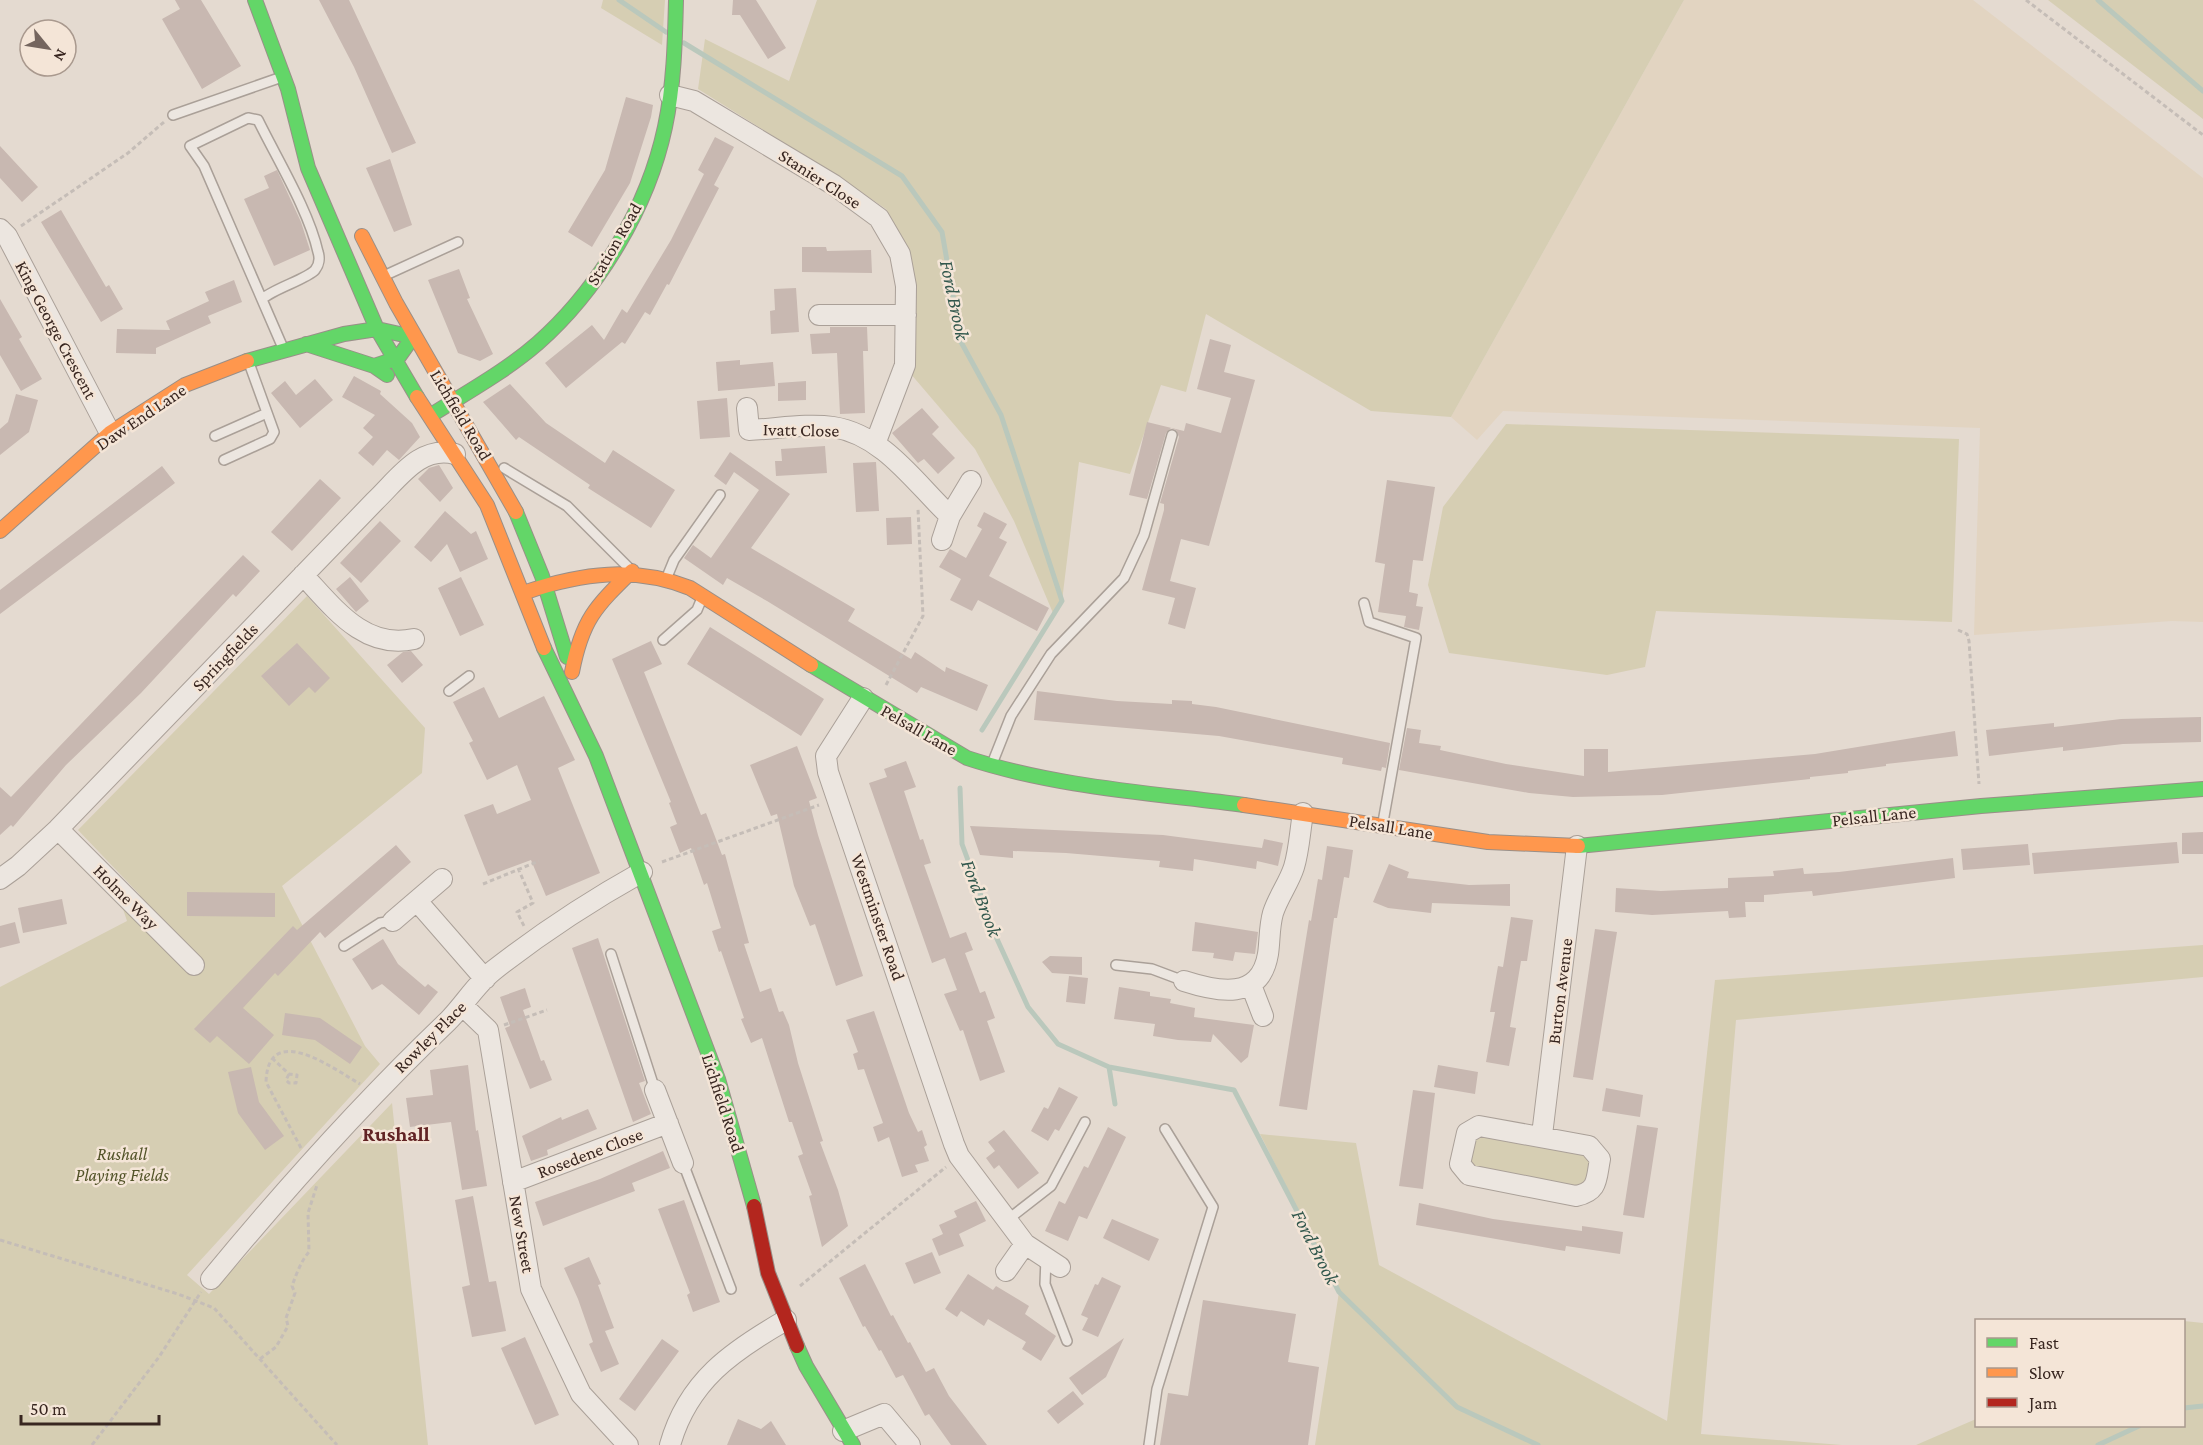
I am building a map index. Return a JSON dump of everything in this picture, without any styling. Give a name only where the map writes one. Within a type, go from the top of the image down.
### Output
[{"type":"main road","name":"Lichfield Road","points":[[255,0],[286,83],[308,168],[377,329],[417,397],[487,505],[522,594],[550,676],[596,756]]},
{"type":"main road","name":"Station Road","points":[[430,416],[538,344],[571,312],[620,238],[644,190],[661,144],[670,94],[676,0]]},
{"type":"main road","name":"Lichfield Road","points":[[286,83],[314,134]]},
{"type":"main road","name":"Lichfield Road","points":[[357,225],[380,277],[413,337],[510,499],[547,584],[596,756],[642,872],[717,1079],[759,1224],[768,1273],[806,1366],[848,1438]]},
{"type":"main road","name":"Daw End Lane","points":[[0,531],[110,433],[185,385],[248,361],[344,334],[377,329],[413,337]]},
{"type":"main road","points":[[374,366],[396,361],[405,352],[413,337]]},
{"type":"main road","points":[[306,344],[374,366],[417,397]]},
{"type":"main road","points":[[571,674],[578,638],[586,617],[632,571]]},
{"type":"main road","name":"Pelsall Lane","points":[[522,594],[547,584],[582,576],[632,571],[667,578],[704,596],[863,698],[967,758],[991,766],[1027,776],[1303,813],[1488,842],[1533,846],[1577,846],[1981,806],[2203,789]]},
{"type":"street","name":"Stanier Close","points":[[670,94],[694,101],[834,185],[879,218],[900,254],[906,286],[906,315],[905,365],[875,444]]},
{"type":"street","name":"King George Crescent","points":[[3,233],[110,433]]},
{"type":"street","points":[[819,315],[906,315]]},
{"type":"street","name":"Ivatt Close","points":[[747,408],[749,430],[832,427],[858,434],[902,465],[923,490],[950,516]]},
{"type":"street","name":"Springfields","points":[[0,879],[18,866],[58,829],[375,501],[424,454],[440,450],[455,454]]},
{"type":"street","points":[[942,540],[950,516],[971,481]]},
{"type":"street","points":[[303,575],[335,610],[360,630],[380,640],[396,643],[414,639]]},
{"type":"street","name":"Westminster Road","points":[[863,698],[826,756],[837,798],[956,1150],[1005,1221],[1025,1244],[1053,1263]]},
{"type":"street","points":[[1184,981],[1222,990],[1251,985],[1263,972],[1268,955],[1272,919],[1279,896],[1294,868],[1303,813]]},
{"type":"street","name":"Holme Way","points":[[58,829],[194,965]]},
{"type":"street","name":"Burton Avenue","points":[[1542,1135],[1577,846]]},
{"type":"street","points":[[417,901],[489,975],[512,959],[531,941],[642,872]]},
{"type":"street","points":[[393,921],[442,879]]},
{"type":"street","name":"Rowley Place","points":[[211,1279],[309,1163],[375,1092],[463,1006],[489,975]]},
{"type":"street","points":[[1251,985],[1263,1016]]},
{"type":"street","points":[[463,1006],[488,1030]]},
{"type":"street","name":"New Street","points":[[488,1030],[531,1289],[581,1394],[628,1445]]},
{"type":"street","points":[[656,1090],[683,1163]]},
{"type":"street","name":"Rosedene Close","points":[[513,1182],[668,1123]]},
{"type":"street","points":[[1479,1126],[1542,1135],[1589,1146],[1595,1150],[1600,1159],[1594,1188],[1589,1193],[1576,1196],[1469,1174],[1460,1164],[1467,1133],[1473,1128],[1479,1126]]},
{"type":"street","points":[[1006,1271],[1025,1244]]},
{"type":"street","points":[[670,1445],[682,1414],[705,1378],[783,1312]]},
{"type":"street","points":[[848,1438],[884,1414],[910,1445]]},
{"type":"lane","points":[[172,116],[286,83]]},
{"type":"lane","points":[[262,298],[273,290],[314,271],[319,254],[304,215],[258,120],[248,118],[190,146],[204,166],[283,350]]},
{"type":"lane","points":[[380,277],[458,242]]},
{"type":"lane","points":[[224,460],[270,438],[274,432],[248,361]]},
{"type":"lane","points":[[214,435],[267,413]]},
{"type":"lane","points":[[991,766],[1011,716],[1051,654],[1124,578],[1144,535],[1172,435]]},
{"type":"lane","points":[[486,458],[567,506],[632,571]]},
{"type":"lane","points":[[667,578],[674,560],[720,495]]},
{"type":"lane","points":[[663,640],[697,610],[704,596]]},
{"type":"lane","points":[[1364,603],[1369,622],[1416,638],[1383,826]]},
{"type":"lane","points":[[449,692],[469,676]]},
{"type":"lane","points":[[344,946],[380,923],[393,921]]},
{"type":"lane","points":[[611,954],[656,1090]]},
{"type":"lane","points":[[1116,965],[1152,969],[1184,981]]},
{"type":"lane","points":[[1005,1221],[1051,1186],[1085,1122]]},
{"type":"lane","points":[[1149,1445],[1157,1389],[1213,1207],[1165,1129]]},
{"type":"lane","points":[[683,1163],[731,1289]]},
{"type":"lane","points":[[1053,1263],[1045,1284],[1067,1341]]},
{"type":"path","points":[[2026,0],[2203,135]]},
{"type":"path","points":[[3,233],[128,153],[172,116]]},
{"type":"path","points":[[863,698],[883,689],[923,616],[918,511],[923,490]]},
{"type":"path","points":[[1958,630],[1967,634],[1969,641],[1981,806]]},
{"type":"path","points":[[642,872],[668,860],[837,798]]},
{"type":"path","points":[[483,884],[539,861]]},
{"type":"path","points":[[518,868],[532,903],[517,912],[531,941]]},
{"type":"path","points":[[488,1030],[547,1010]]},
{"type":"path","points":[[260,1359],[276,1347],[288,1326],[286,1318],[295,1293],[292,1286],[299,1275],[301,1260],[309,1252],[308,1214],[317,1186],[318,1173],[309,1163],[266,1082],[272,1059],[285,1051],[301,1052],[375,1092]]},
{"type":"path","points":[[272,1059],[289,1074]]},
{"type":"path","points":[[783,1312],[956,1150]]},
{"type":"path","points":[[0,1240],[195,1300],[214,1308],[337,1445]]},
{"type":"path","points":[[92,1445],[159,1358],[195,1300],[211,1279]]},
{"type":"path","points":[[329,1445],[334,1441]]},
{"type":"shaded area","points":[[1684,0],[1973,0],[2203,178],[2203,622],[2172,621],[1974,635],[1980,428],[1503,411],[1477,440],[1451,417]]},
{"type":"green space","points":[[603,0],[665,0],[662,45],[601,8]]},
{"type":"green space","points":[[817,0],[1684,0],[1451,417],[1371,411],[1206,314],[1186,392],[1161,385],[1130,474],[1079,462],[1062,601],[1053,613],[1014,521],[975,449],[910,373],[916,347],[910,266],[886,209],[698,89],[705,39],[789,81]]},
{"type":"green space","points":[[2048,0],[2203,0],[2203,119]]},
{"type":"green space","points":[[1506,424],[1959,439],[1952,622],[1656,611],[1645,667],[1607,675],[1449,653],[1428,585],[1443,507]]},
{"type":"green space","name":"Rushall Playing Fields","points":[[307,596],[425,728],[422,773],[282,886],[365,1046],[380,1064],[187,1275],[209,1294],[392,1103],[428,1445],[0,1445],[0,987],[127,921],[123,909],[140,895],[78,830]]},
{"type":"green space","points":[[2203,945],[2203,977],[1736,1020],[1701,1434],[1842,1445],[1315,1445],[1339,1292],[1260,1134],[1356,1143],[1379,1265],[1667,1421],[1715,980]]},
{"type":"green space","points":[[1481,1135],[1583,1150],[1592,1165],[1588,1181],[1577,1187],[1471,1168],[1468,1151],[1473,1137]]},
{"type":"green space","points":[[2185,1321],[2203,1323],[2203,1445],[1916,1445],[1975,1419],[1975,1427],[2185,1427]]},
{"type":"building","points":[[175,0],[201,0],[241,66],[202,89],[162,19],[180,9]]},
{"type":"building","points":[[319,0],[349,0],[416,143],[392,153],[354,67]]},
{"type":"building","points":[[733,0],[756,0],[786,48],[768,59],[740,15],[732,15]]},
{"type":"building","points":[[626,97],[653,105],[651,117],[630,183],[592,247],[568,232],[605,170]]},
{"type":"building","points":[[715,137],[734,147],[714,185],[719,188],[669,285],[667,284],[650,315],[645,312],[625,344],[622,342],[566,388],[545,363],[592,325],[604,340],[622,309],[627,313],[671,240],[704,174],[698,170]]},
{"type":"building","points":[[0,146],[38,187],[22,202],[0,178]]},
{"type":"building","points":[[390,159],[412,225],[394,232],[366,168]]},
{"type":"building","points":[[277,170],[301,222],[310,250],[274,266],[244,199],[269,188],[264,176]]},
{"type":"building","points":[[61,210],[106,287],[109,285],[123,309],[101,322],[41,222]]},
{"type":"building","points":[[802,247],[826,247],[827,251],[871,250],[872,273],[802,272]]},
{"type":"building","points":[[459,269],[470,298],[467,299],[493,354],[480,361],[458,353],[428,280]]},
{"type":"building","points":[[234,280],[242,302],[208,316],[211,323],[156,348],[156,354],[116,353],[117,329],[170,330],[166,321],[209,301],[205,292]]},
{"type":"building","points":[[796,288],[799,332],[771,334],[770,311],[775,310],[774,289]]},
{"type":"building","points":[[0,299],[22,337],[19,339],[42,379],[21,391],[0,355]]},
{"type":"building","points":[[830,327],[867,327],[868,351],[863,351],[865,413],[840,414],[837,353],[812,354],[810,334],[830,333]]},
{"type":"building","points":[[1210,339],[1231,345],[1224,372],[1255,380],[1209,546],[1181,539],[1170,581],[1196,588],[1185,629],[1168,624],[1175,598],[1142,590],[1164,510],[1164,504],[1160,503],[1179,437],[1176,430],[1171,428],[1166,433],[1147,499],[1129,495],[1147,422],[1184,431],[1186,423],[1221,433],[1231,398],[1197,389]]},
{"type":"building","points":[[740,360],[740,365],[773,362],[775,386],[718,391],[716,362]]},
{"type":"building","points":[[354,376],[381,391],[380,394],[412,423],[420,437],[399,460],[387,450],[373,466],[358,453],[373,437],[363,428],[375,415],[342,397]]},
{"type":"building","points":[[315,379],[333,400],[300,428],[271,393],[285,381],[296,395]]},
{"type":"building","points":[[806,381],[806,400],[778,401],[778,383]]},
{"type":"building","points":[[510,384],[546,423],[605,463],[613,450],[675,490],[651,528],[588,488],[590,485],[519,437],[516,440],[483,402]]},
{"type":"building","points":[[16,394],[38,400],[29,432],[0,455],[0,429],[8,422]]},
{"type":"building","points":[[727,398],[730,437],[700,439],[697,401]]},
{"type":"building","points":[[922,408],[939,427],[932,434],[955,458],[938,474],[924,459],[918,463],[892,433]]},
{"type":"building","points":[[825,446],[827,473],[776,476],[775,461],[782,461],[781,449]]},
{"type":"building","points":[[730,452],[790,494],[751,548],[855,609],[848,621],[911,659],[915,652],[945,672],[946,667],[988,685],[977,711],[921,687],[917,693],[767,601],[727,578],[723,585],[684,558],[693,545],[711,558],[759,490],[734,472],[726,485],[714,476]]},
{"type":"building","points":[[876,462],[879,511],[856,512],[853,463]]},
{"type":"building","points":[[439,465],[453,488],[440,502],[418,479],[429,468]]},
{"type":"building","points":[[162,466],[175,483],[0,614],[0,590]]},
{"type":"building","points":[[320,479],[341,498],[292,551],[271,532]]},
{"type":"building","points":[[1387,480],[1435,487],[1423,561],[1413,560],[1409,592],[1418,594],[1416,606],[1423,607],[1419,630],[1404,627],[1406,616],[1378,612],[1385,564],[1375,562]]},
{"type":"building","points":[[445,511],[471,534],[476,531],[488,559],[460,572],[447,544],[431,562],[414,547]]},
{"type":"building","points":[[984,512],[1007,524],[999,538],[1007,542],[989,576],[1049,608],[1037,631],[978,600],[972,611],[950,600],[961,579],[939,567],[950,549],[966,558],[982,529],[977,526]]},
{"type":"building","points":[[911,517],[912,544],[887,545],[886,518]]},
{"type":"building","points":[[380,521],[401,541],[361,583],[340,563]]},
{"type":"building","points":[[243,555],[260,571],[236,597],[233,594],[141,693],[66,765],[13,827],[11,825],[0,835],[0,787],[11,797]]},
{"type":"building","points":[[350,577],[369,601],[356,612],[336,589]]},
{"type":"building","points":[[461,577],[484,625],[460,636],[438,588]]},
{"type":"building","points":[[710,627],[824,699],[801,736],[687,664]]},
{"type":"building","points":[[651,641],[662,664],[644,672],[701,815],[706,813],[722,855],[725,854],[749,943],[744,944],[760,992],[771,988],[779,1012],[783,1011],[789,1025],[798,1063],[823,1141],[820,1142],[838,1190],[848,1226],[822,1247],[809,1196],[812,1195],[798,1156],[803,1154],[792,1122],[789,1122],[762,1038],[751,1043],[741,1019],[744,1018],[712,931],[721,928],[707,883],[704,885],[691,848],[680,853],[670,827],[677,824],[669,803],[671,802],[612,659]]},
{"type":"building","points":[[297,643],[330,678],[315,693],[309,687],[289,706],[261,676]]},
{"type":"building","points":[[411,651],[423,665],[402,683],[387,665],[403,652]]},
{"type":"building","points":[[484,687],[499,718],[544,696],[575,760],[558,768],[600,873],[546,896],[531,860],[488,876],[464,815],[493,804],[497,814],[531,800],[517,765],[487,780],[469,743],[473,741],[453,702]]},
{"type":"building","points":[[1037,691],[1117,701],[1172,704],[1172,700],[1192,701],[1192,704],[1390,743],[1386,768],[1382,767],[1381,771],[1342,764],[1343,758],[1219,736],[1034,720]]},
{"type":"building","points":[[2201,717],[2201,742],[2123,744],[2063,751],[2063,747],[1989,756],[1986,730],[2054,723],[2054,727],[2121,719]]},
{"type":"building","points":[[1407,728],[1421,730],[1419,743],[1441,746],[1440,750],[1506,764],[1584,776],[1584,749],[1608,749],[1608,772],[1815,754],[1955,731],[1958,756],[1886,764],[1886,766],[1848,771],[1848,773],[1810,777],[1810,779],[1662,795],[1573,797],[1529,793],[1399,770]]},
{"type":"building","points":[[797,746],[817,798],[809,801],[863,976],[836,986],[815,924],[810,926],[794,886],[777,814],[771,816],[750,765]]},
{"type":"building","points":[[906,761],[916,787],[904,791],[920,840],[923,839],[931,863],[924,865],[950,938],[966,932],[973,950],[965,953],[980,993],[985,991],[995,1018],[987,1021],[1005,1072],[980,1081],[963,1030],[960,1031],[944,994],[957,990],[945,958],[932,963],[869,783],[887,777],[884,769]]},
{"type":"building","points":[[970,826],[1163,835],[1262,848],[1264,839],[1283,843],[1278,866],[1257,861],[1256,869],[1194,859],[1193,871],[1159,867],[1160,861],[1066,853],[1013,851],[1013,858],[980,855]]},
{"type":"building","points":[[2203,832],[2203,854],[2182,854],[2182,833]]},
{"type":"building","points":[[2177,842],[2179,863],[2034,874],[2032,853]]},
{"type":"building","points":[[2028,844],[2030,865],[1963,870],[1961,849]]},
{"type":"building","points":[[396,845],[411,862],[325,938],[320,932],[278,976],[275,973],[243,1008],[274,1035],[249,1064],[217,1036],[210,1043],[194,1029],[293,926],[297,930]]},
{"type":"building","points":[[1327,846],[1353,850],[1349,878],[1344,877],[1337,918],[1334,918],[1307,1110],[1279,1106],[1309,920],[1311,921],[1318,879],[1322,880]]},
{"type":"building","points":[[1953,858],[1955,878],[1813,896],[1812,891],[1764,895],[1764,902],[1745,902],[1746,917],[1729,918],[1728,911],[1652,915],[1615,912],[1616,888],[1661,891],[1728,888],[1728,878],[1774,876],[1773,871],[1803,868],[1804,874],[1839,872]]},
{"type":"building","points":[[1389,864],[1409,872],[1407,878],[1469,885],[1510,884],[1510,906],[1432,903],[1431,913],[1388,908],[1373,902]]},
{"type":"building","points":[[187,892],[275,893],[275,917],[187,916]]},
{"type":"building","points":[[62,899],[67,924],[23,933],[18,908]]},
{"type":"building","points":[[1511,917],[1533,920],[1527,961],[1521,961],[1510,1027],[1516,1028],[1509,1066],[1486,1062],[1495,1012],[1490,1012],[1498,966],[1503,967]]},
{"type":"building","points":[[15,922],[20,943],[0,948],[0,926]]},
{"type":"building","points":[[1195,922],[1258,932],[1255,954],[1235,952],[1233,961],[1213,958],[1214,953],[1192,951]]},
{"type":"building","points":[[1595,929],[1617,932],[1593,1080],[1573,1077]]},
{"type":"building","points":[[598,938],[645,1081],[639,1083],[651,1114],[633,1122],[572,948]]},
{"type":"building","points":[[383,939],[398,964],[425,987],[428,984],[438,992],[419,1015],[382,984],[372,990],[352,959]]},
{"type":"building","points":[[1050,956],[1082,957],[1082,975],[1052,973],[1042,962]]},
{"type":"building","points":[[1069,976],[1088,978],[1085,1004],[1066,1002]]},
{"type":"building","points":[[1119,987],[1150,992],[1150,996],[1171,999],[1170,1003],[1195,1008],[1194,1017],[1254,1025],[1248,1057],[1241,1063],[1213,1034],[1211,1042],[1178,1040],[1153,1036],[1155,1024],[1114,1019]]},
{"type":"building","points":[[525,988],[531,1007],[523,1010],[541,1061],[544,1060],[552,1080],[530,1089],[505,1028],[510,1026],[500,997]]},
{"type":"building","points":[[874,1011],[909,1113],[918,1132],[922,1130],[927,1145],[924,1147],[929,1161],[915,1165],[918,1172],[902,1177],[889,1137],[878,1142],[873,1127],[883,1123],[864,1069],[858,1070],[853,1054],[858,1052],[846,1020]]},
{"type":"building","points":[[285,1013],[320,1018],[362,1047],[350,1064],[315,1040],[282,1035]]},
{"type":"building","points":[[468,1065],[476,1131],[478,1130],[487,1186],[462,1190],[451,1122],[410,1127],[406,1098],[433,1095],[430,1070]]},
{"type":"building","points":[[1438,1065],[1478,1072],[1475,1094],[1434,1087]]},
{"type":"building","points":[[251,1067],[259,1102],[284,1136],[265,1150],[238,1113],[228,1072]]},
{"type":"building","points":[[1059,1087],[1078,1097],[1059,1131],[1055,1129],[1048,1141],[1031,1131],[1044,1107],[1048,1109]]},
{"type":"building","points":[[1606,1088],[1643,1095],[1640,1117],[1602,1111]]},
{"type":"building","points":[[1413,1090],[1435,1093],[1423,1189],[1399,1186]]},
{"type":"building","points":[[588,1109],[597,1129],[547,1150],[548,1155],[531,1161],[522,1136],[561,1117],[562,1120]]},
{"type":"building","points":[[1637,1125],[1658,1128],[1644,1218],[1623,1215]]},
{"type":"building","points":[[1108,1127],[1126,1137],[1087,1219],[1079,1216],[1068,1241],[1045,1231],[1059,1201],[1065,1204],[1084,1166],[1088,1168]]},
{"type":"building","points":[[1004,1130],[1039,1173],[1018,1189],[999,1165],[994,1169],[986,1158],[995,1151],[988,1142]]},
{"type":"building","points":[[663,1151],[670,1168],[632,1183],[635,1191],[543,1226],[535,1202],[600,1179]]},
{"type":"building","points":[[473,1196],[489,1282],[496,1281],[506,1331],[472,1337],[462,1287],[470,1285],[455,1200]]},
{"type":"building","points":[[684,1200],[720,1302],[693,1312],[687,1295],[690,1293],[658,1209]]},
{"type":"building","points":[[976,1201],[986,1221],[959,1234],[964,1246],[939,1256],[932,1239],[943,1234],[939,1225],[957,1217],[954,1211]]},
{"type":"building","points":[[1419,1203],[1493,1219],[1582,1231],[1582,1226],[1623,1232],[1620,1254],[1566,1246],[1565,1251],[1416,1225]]},
{"type":"building","points":[[1112,1219],[1159,1239],[1149,1261],[1103,1238]]},
{"type":"building","points":[[932,1252],[941,1273],[914,1284],[905,1263]]},
{"type":"building","points":[[589,1257],[601,1284],[598,1285],[614,1328],[605,1331],[619,1364],[601,1372],[589,1344],[593,1342],[578,1299],[564,1268]]},
{"type":"building","points":[[865,1264],[891,1316],[893,1315],[908,1343],[910,1342],[926,1372],[934,1368],[949,1396],[987,1445],[951,1445],[929,1414],[925,1416],[903,1375],[896,1378],[881,1350],[879,1351],[865,1326],[863,1327],[839,1278]]},
{"type":"building","points":[[968,1274],[993,1290],[996,1286],[1029,1306],[1025,1314],[1056,1336],[1041,1361],[1022,1349],[1026,1342],[988,1319],[984,1326],[961,1311],[957,1317],[945,1309]]},
{"type":"building","points":[[1102,1277],[1121,1286],[1098,1337],[1082,1330],[1088,1318],[1081,1315],[1095,1284],[1098,1285]]},
{"type":"building","points":[[1203,1300],[1296,1314],[1288,1362],[1319,1367],[1308,1445],[1160,1445],[1168,1393],[1188,1396]]},
{"type":"building","points":[[525,1337],[559,1415],[535,1425],[501,1348]]},
{"type":"building","points":[[1124,1338],[1106,1377],[1082,1395],[1069,1378]]},
{"type":"building","points":[[662,1339],[679,1351],[635,1411],[619,1399]]},
{"type":"building","points":[[1073,1391],[1084,1404],[1058,1424],[1047,1411]]},
{"type":"building","points":[[738,1419],[761,1429],[771,1421],[786,1445],[727,1445]]},
{"type":"waterway","name":"Ford Brook","points":[[619,0],[666,32]]},
{"type":"waterway","points":[[2098,0],[2203,91]]},
{"type":"waterway","name":"Ford Brook","points":[[684,43],[902,176],[942,232],[961,342],[1001,415],[1062,601],[982,730]]},
{"type":"waterway","name":"Ford Brook","points":[[960,788],[962,844],[997,939],[1028,1007],[1058,1044],[1109,1067],[1115,1104]]},
{"type":"waterway","name":"Ford Brook","points":[[1109,1067],[1234,1090],[1339,1292],[1457,1407],[1538,1445]]},
{"type":"waterway","name":"Ford Brook","points":[[2185,1408],[2203,1406]]},
{"type":"waterway","name":"Ford Brook","points":[[2098,1445],[2137,1427]]},
{"type":"traffic: fast","points":[[255,0],[288,89],[308,168],[377,329],[417,397]]},
{"type":"traffic: fast","points":[[436,412],[501,371],[538,343],[581,298],[618,245],[647,187],[665,127],[672,79],[676,0]]},
{"type":"traffic: fast","points":[[247,361],[344,334],[377,329],[413,337],[398,358],[374,366]]},
{"type":"traffic: fast","points":[[306,344],[374,366],[387,375]]},
{"type":"traffic: fast","points":[[516,512],[542,576],[567,657]]},
{"type":"traffic: fast","points":[[544,648],[596,756],[718,1079],[754,1206]]},
{"type":"traffic: fast","points":[[811,665],[967,758],[1000,768],[1069,782],[1244,805]]},
{"type":"traffic: fast","points":[[1578,846],[1981,806],[2203,789]]},
{"type":"traffic: fast","points":[[797,1346],[806,1366],[853,1445]]},
{"type":"traffic: slow","points":[[362,236],[396,303],[516,512]]},
{"type":"traffic: slow","points":[[0,531],[110,433],[185,385],[247,361]]},
{"type":"traffic: slow","points":[[417,397],[487,505],[544,648]]},
{"type":"traffic: slow","points":[[572,672],[580,639],[592,616],[599,605],[632,571]]},
{"type":"traffic: slow","points":[[526,592],[567,580],[608,575],[649,577],[669,581],[690,588],[811,665]]},
{"type":"traffic: slow","points":[[1244,805],[1488,842],[1578,846]]},
{"type":"traffic: jam","points":[[754,1206],[768,1273],[797,1346]]},
{"type":"district","name":"Rushall","points":[[396,1134]]}]
